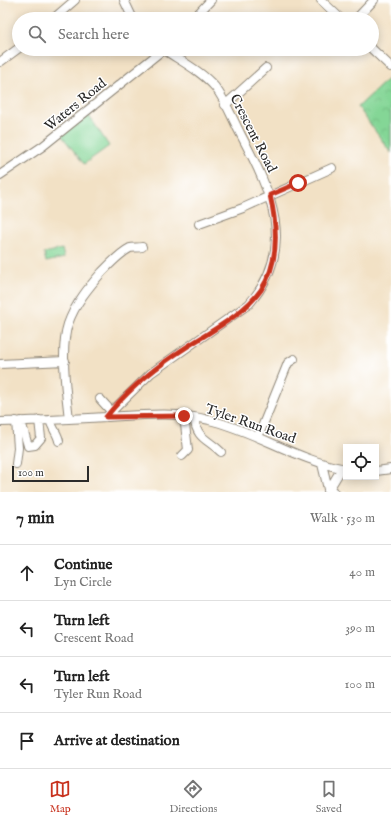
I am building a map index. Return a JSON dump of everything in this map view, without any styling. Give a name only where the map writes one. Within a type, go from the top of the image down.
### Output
[{"type":"street","points":[[61,12],[75,0]]},
{"type":"street","points":[[124,0],[130,12]]},
{"type":"street","points":[[200,12],[211,0]]},
{"type":"street","points":[[321,0],[333,12]]},
{"type":"street","points":[[363,12],[374,0]]},
{"type":"street","points":[[0,62],[12,53]]},
{"type":"street","name":"Waters Road","points":[[0,175],[43,146],[155,56]]},
{"type":"street","name":"Crescent Road","points":[[109,414],[151,373],[238,312],[262,289],[271,268],[275,250],[276,225],[270,195],[259,168],[216,88],[206,78],[174,56]]},
{"type":"street","points":[[379,56],[391,67]]},
{"type":"street","points":[[225,105],[266,68]]},
{"type":"street","points":[[199,224],[332,168]]},
{"type":"street","points":[[68,419],[65,361],[68,325],[81,299],[107,267],[130,248],[142,247]]},
{"type":"street","points":[[258,437],[288,363],[294,359]]},
{"type":"street","points":[[0,364],[65,361]]},
{"type":"street","points":[[100,399],[109,414]]},
{"type":"street","name":"Tyler Run Road","points":[[0,422],[68,419],[109,414],[194,417],[209,420],[258,437],[322,464],[343,469]]},
{"type":"street","points":[[182,456],[188,450],[183,434],[184,416]]},
{"type":"street","points":[[194,417],[195,427],[199,435],[221,452]]},
{"type":"street","points":[[20,444],[35,445],[41,438],[39,420]]},
{"type":"street","points":[[50,420],[55,437]]},
{"type":"street","points":[[18,421],[20,444]]},
{"type":"street","points":[[16,464],[20,444],[18,421]]},
{"type":"street","points":[[322,464],[330,491]]},
{"type":"street","points":[[379,471],[391,469]]},
{"type":"street","points":[[330,491],[343,471]]},
{"type":"green space","points":[[391,76],[391,153],[358,107]]},
{"type":"green space","points":[[86,111],[109,146],[84,164],[58,131]]},
{"type":"green space","points":[[62,249],[64,258],[46,262],[44,253]]},
{"type":"route","points":[[184,416],[106,417],[111,410],[151,373],[249,304],[262,289],[271,268],[276,240],[276,225],[270,195],[298,183]]}]
